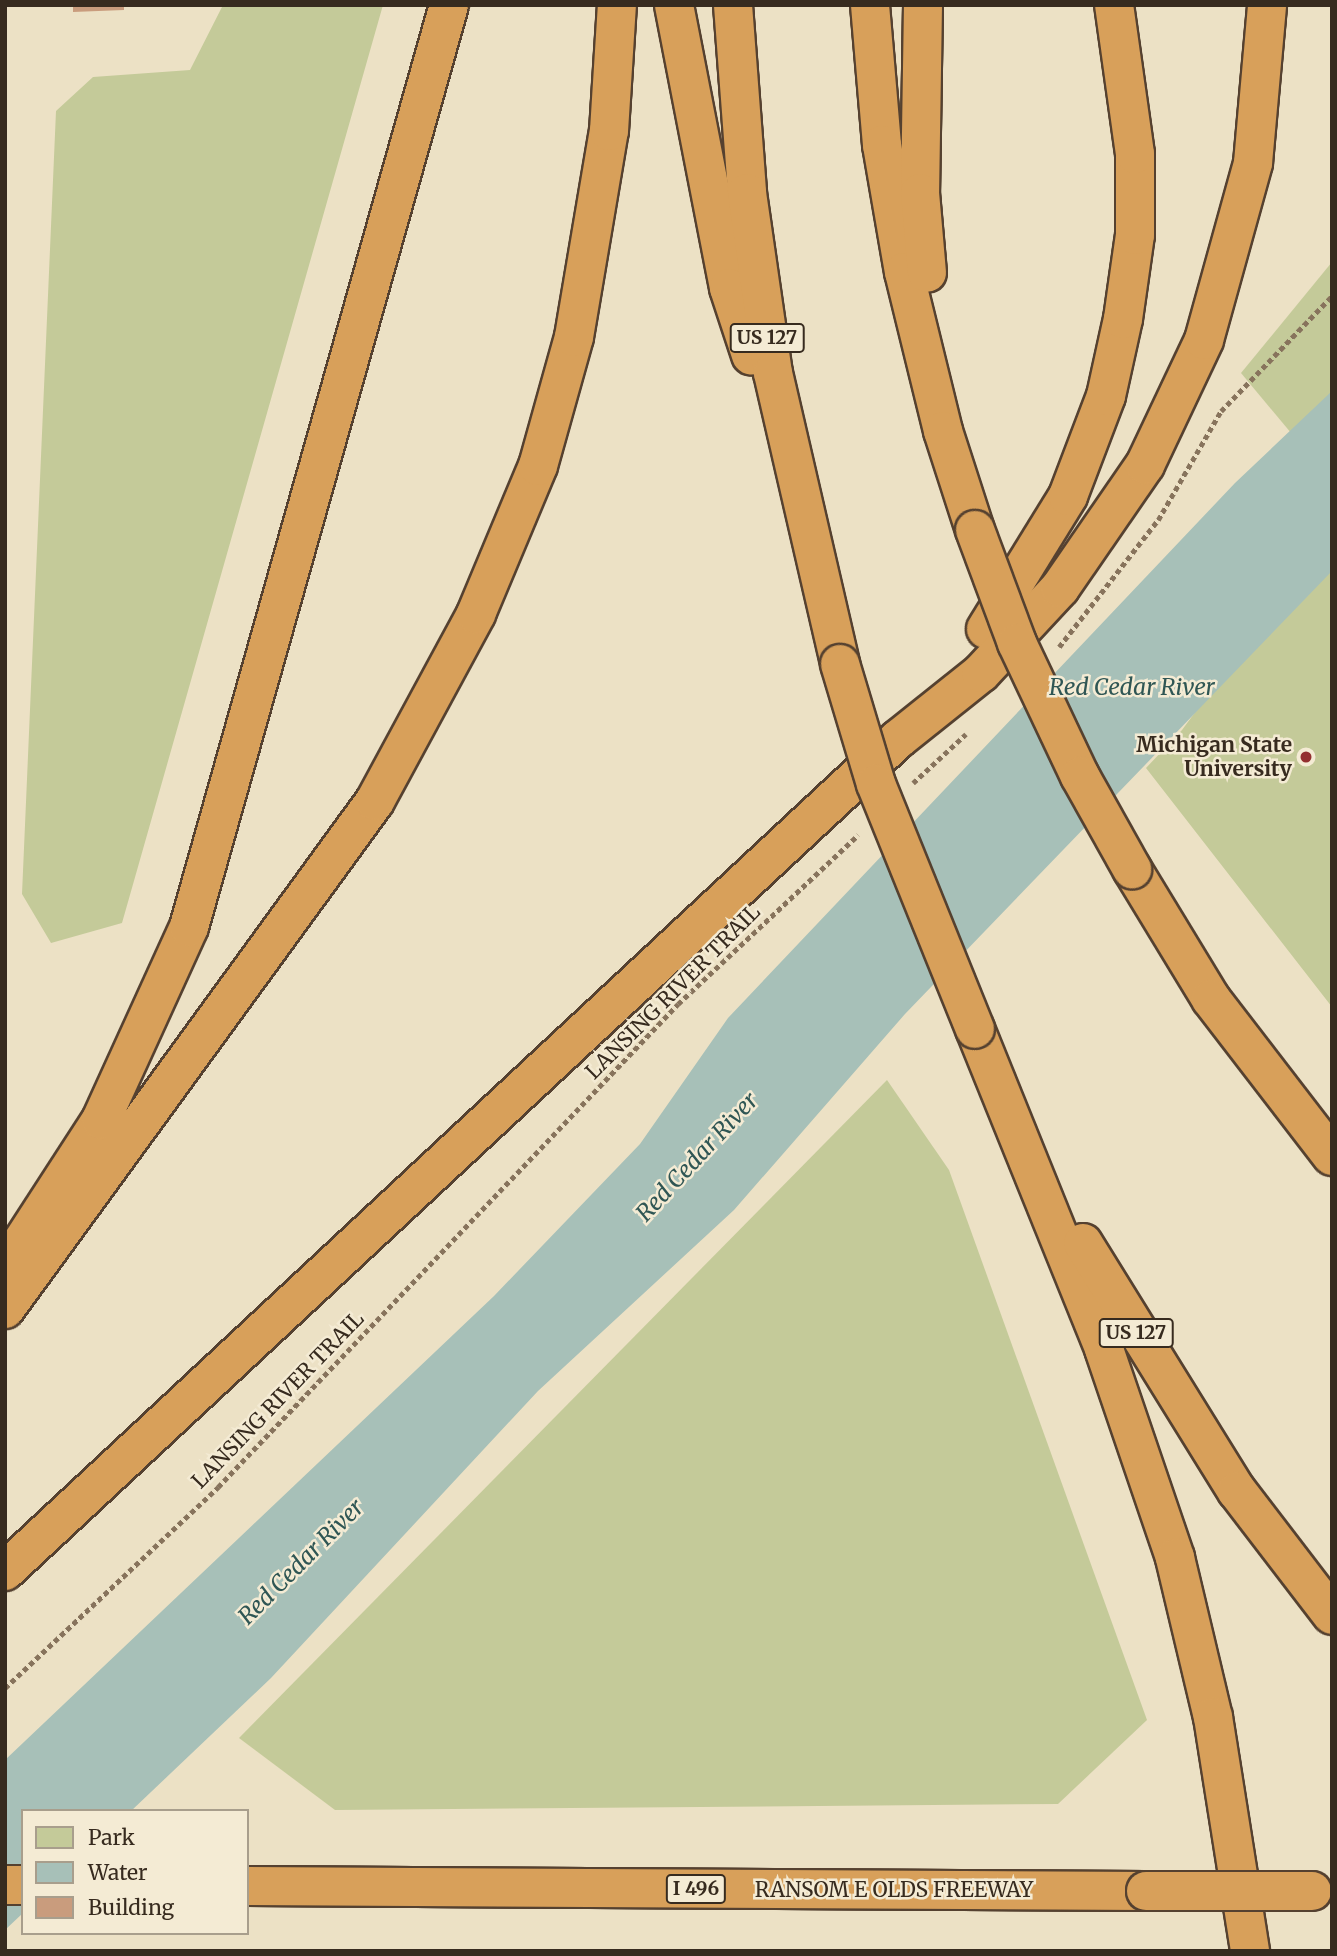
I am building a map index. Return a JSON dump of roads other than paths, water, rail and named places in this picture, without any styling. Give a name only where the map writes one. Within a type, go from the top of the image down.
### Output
[{"type":"highway","points":[[5,1268],[101,1120],[189,927],[449,5]]},
{"type":"highway","points":[[5,1309],[375,801],[476,614],[538,466],[574,337],[609,131],[617,5]]},
{"type":"highway","points":[[674,5],[729,288],[804,525]]},
{"type":"highway","name":"US 127","points":[[733,5],[753,240],[804,525],[840,664],[876,784],[975,1029],[1121,1309],[1237,1491],[1332,1615]]},
{"type":"highway","points":[[870,5],[882,145],[904,272],[943,431],[975,530],[1017,643],[1080,776],[1132,869],[1211,999],[1332,1156]]},
{"type":"highway","points":[[923,5],[918,99],[924,246],[975,530]]},
{"type":"highway","points":[[897,740],[1033,561],[1068,496],[1106,396],[1135,235],[1131,105],[1114,5]]},
{"type":"highway","points":[[5,1571],[897,740],[981,673],[1060,588],[1112,518],[1165,427],[1204,340],[1244,208],[1262,110],[1267,5]]},
{"type":"highway","points":[[975,1029],[1104,1349],[1175,1558],[1213,1717],[1250,1951]]},
{"type":"highway","name":"RANSOM E OLDS FREEWAY","points":[[248,1886],[1322,1891]]},
{"type":"water","name":"Red Cedar River","points":[[1332,391],[1332,571],[905,1014],[734,1210],[538,1391],[271,1678],[133,1809],[21,1809],[21,1915],[5,1930],[5,1760],[494,1296],[640,1144],[728,1018],[1235,483]]},
{"type":"place","name":"Michigan State University","points":[[1306,757]]}]
